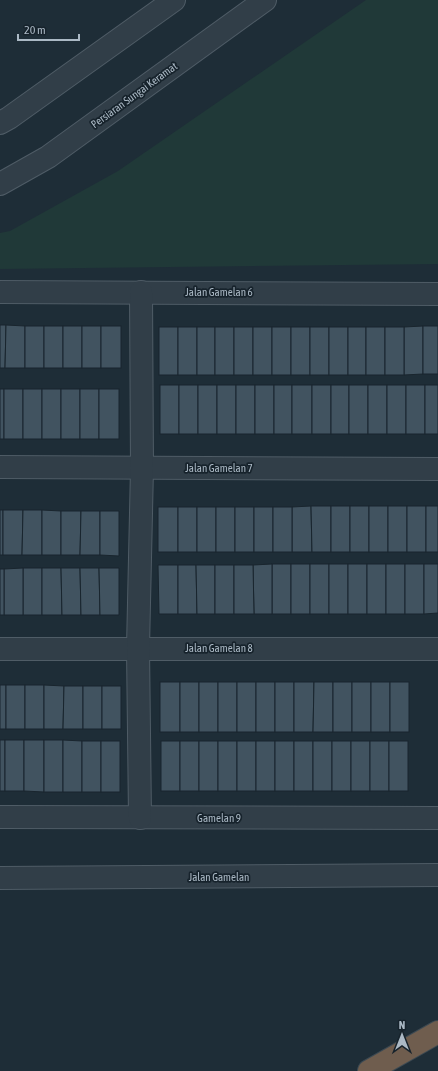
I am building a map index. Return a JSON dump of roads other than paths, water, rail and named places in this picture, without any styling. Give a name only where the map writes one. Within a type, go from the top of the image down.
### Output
[{"type":"highway","points":[[369,1071],[438,1032]]},
{"type":"street","points":[[0,123],[174,0]]},
{"type":"street","name":"Persiaran Sungai Keramat","points":[[0,184],[48,157],[265,0]]},
{"type":"street","name":"Jalan Gamelan 6","points":[[0,292],[438,294]]},
{"type":"street","points":[[140,818],[138,648],[142,468],[141,292]]},
{"type":"street","name":"Jalan Gamelan 7","points":[[0,467],[438,469]]},
{"type":"street","name":"Jalan Gamelan 8","points":[[0,649],[438,649]]},
{"type":"street","name":"Gamelan 9","points":[[0,817],[438,818]]},
{"type":"street","name":"Jalan Gamelan","points":[[0,878],[438,876]]}]
